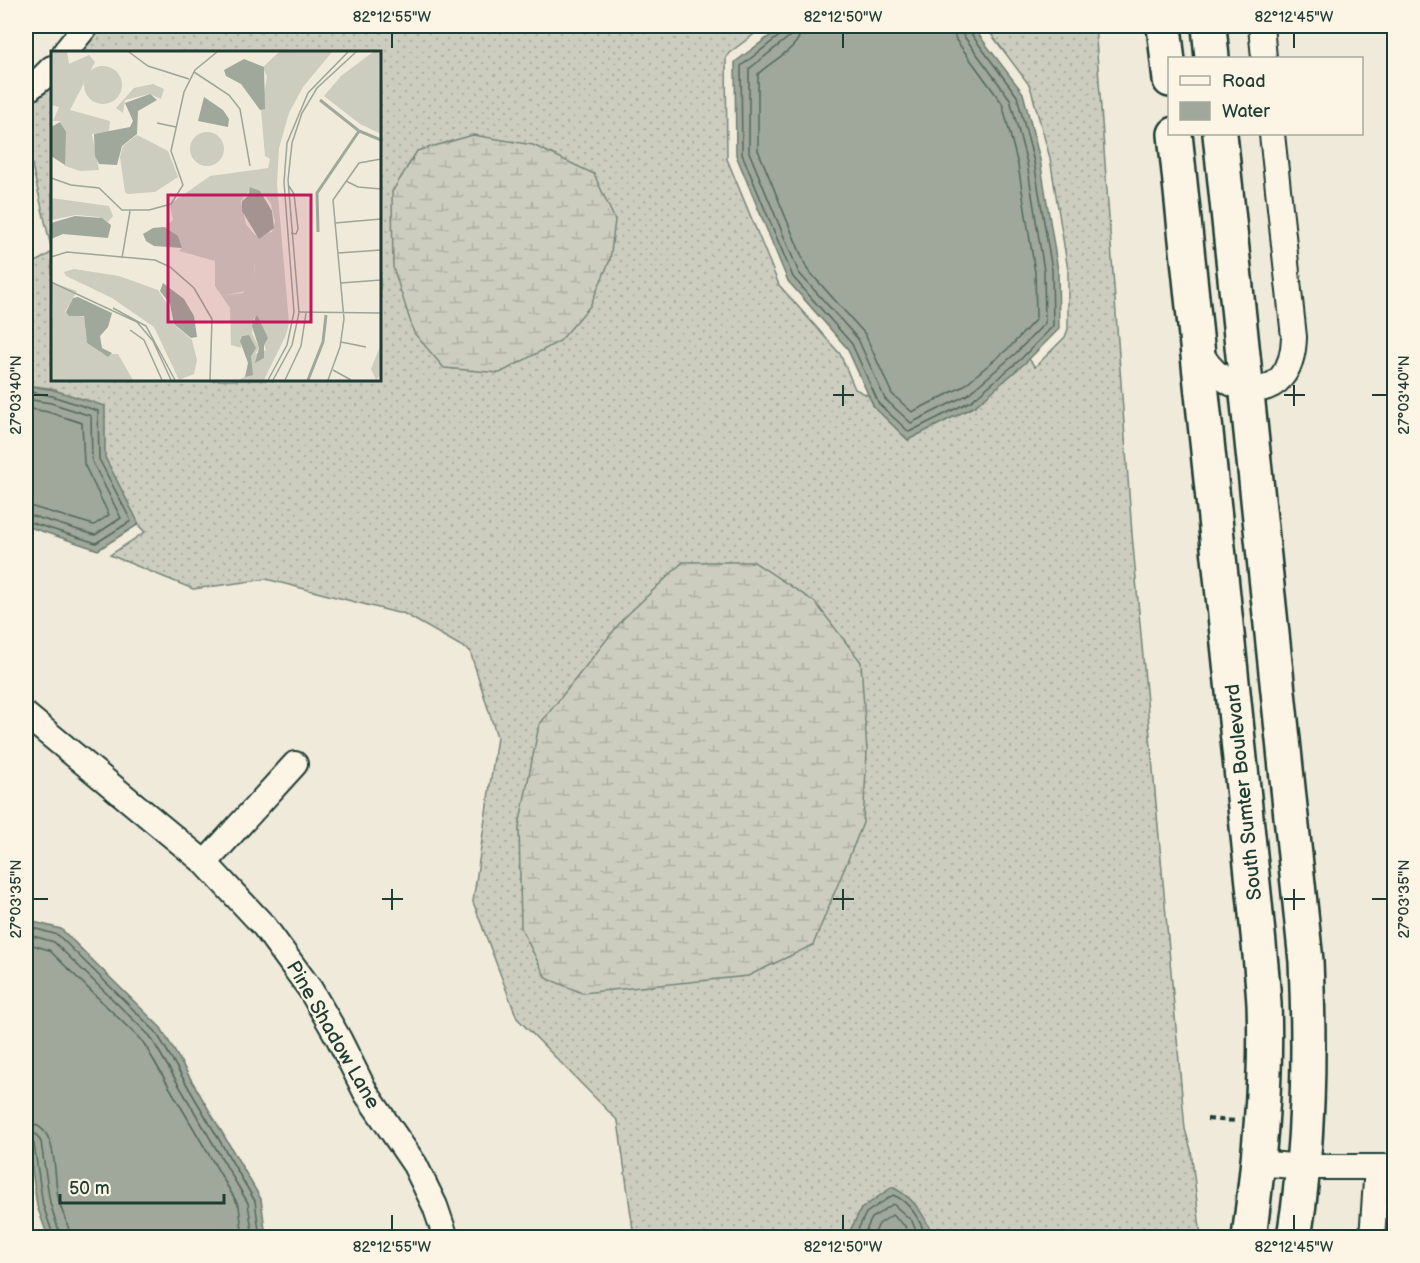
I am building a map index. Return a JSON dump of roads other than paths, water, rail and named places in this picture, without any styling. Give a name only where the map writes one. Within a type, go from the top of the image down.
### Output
[{"type":"main road","points":[[1164,26],[1168,62]]},
{"type":"main road","points":[[1209,26],[1212,57]]},
{"type":"main road","name":"South Sumter Boulevard","points":[[1175,135],[1264,1004],[1264,1090],[1249,1238]]},
{"type":"main road","points":[[1220,135],[1306,961],[1309,1059],[1304,1167],[1294,1238]]},
{"type":"street","points":[[66,51],[86,26]]},
{"type":"street","points":[[1261,26],[1264,57]]},
{"type":"street","points":[[26,91],[51,69]]},
{"type":"street","points":[[1198,348],[1203,359],[1213,369],[1245,388],[1264,389],[1276,384],[1287,369],[1294,348],[1294,337],[1272,135]]},
{"type":"street","name":"Pine Shadow Lane","points":[[26,715],[205,863],[264,926],[310,989],[339,1039],[366,1094],[405,1149],[424,1181],[446,1238]]},
{"type":"street","points":[[205,863],[295,764]]},
{"type":"street","points":[[1258,1163],[1304,1167],[1386,1167],[1372,1238]]},
{"type":"water","points":[[783,26],[972,26],[1023,93],[1040,160],[1058,270],[1059,329],[1025,363],[975,406],[908,440],[874,407],[847,348],[788,281],[736,155],[735,62]]},
{"type":"water","points":[[26,385],[54,390],[105,406],[105,457],[139,524],[98,550],[26,526]]},
{"type":"water","points":[[26,920],[61,929],[161,1028],[261,1199],[266,1237],[48,1237],[37,1206],[26,1125]]},
{"type":"water","points":[[892,1187],[913,1202],[934,1237],[847,1237],[861,1209]]}]
